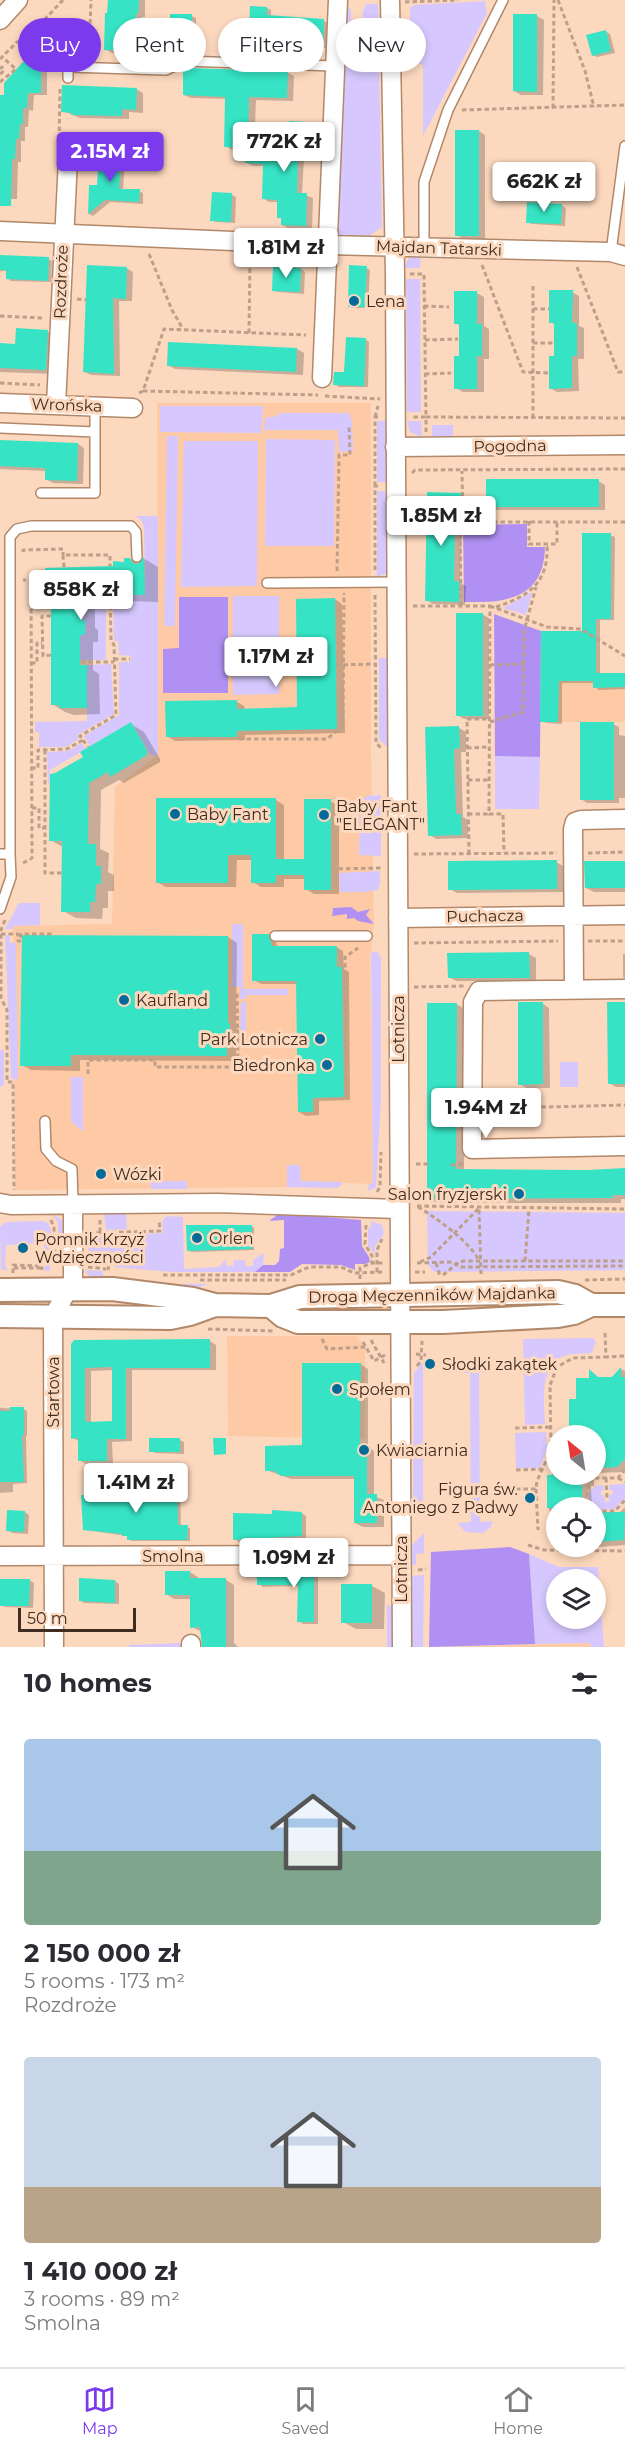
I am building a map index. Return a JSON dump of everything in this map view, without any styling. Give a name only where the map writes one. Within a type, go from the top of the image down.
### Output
[{"type":"street","points":[[0,20],[18,0]]},
{"type":"street","points":[[322,378],[338,0]]},
{"type":"street","name":"Lotnicza","points":[[398,1],[395,247],[396,582],[405,917],[407,1208],[400,1295],[402,1647]]},
{"type":"street","name":"Rozdroże","points":[[56,405],[68,159]]},
{"type":"street","name":"Majdan Tatarski","points":[[0,231],[618,254]]},
{"type":"street","name":"Wrońska","points":[[0,403],[133,408]]},
{"type":"street","name":"Pogodna","points":[[395,447],[625,445]]},
{"type":"street","points":[[574,989],[572,915],[575,822],[625,819]]},
{"type":"street","name":"Puchacza","points":[[405,917],[625,915]]},
{"type":"street","points":[[625,989],[479,991],[473,1002],[472,1149],[625,1146]]},
{"type":"street","points":[[7,1197],[11,1205],[217,1203],[407,1208]]},
{"type":"street","points":[[53,1317],[73,1280],[73,1204]]},
{"type":"street","name":"Droga Męczenników Majdanka","points":[[0,1290],[112,1289],[170,1296],[215,1305],[271,1306],[300,1297],[558,1292],[575,1296],[591,1305]]},
{"type":"street","name":"Droga Męczenników Majdanka","points":[[0,1316],[170,1318],[215,1305]]},
{"type":"street","name":"Droga Męczenników Majdanka","points":[[271,1306],[283,1316],[298,1322],[401,1323],[558,1316],[574,1313],[591,1305],[625,1305]]},
{"type":"street","name":"Startowa","points":[[53,1317],[54,1647]]},
{"type":"street","name":"Smolna","points":[[0,1556],[400,1555]]},
{"type":"lane","points":[[424,248],[424,182],[448,110],[503,0]]},
{"type":"lane","points":[[68,78],[68,67],[166,70],[184,61],[334,66]]},
{"type":"lane","points":[[618,254],[625,146]]},
{"type":"lane","points":[[41,493],[95,493],[95,407]]},
{"type":"lane","points":[[0,428],[95,432]]},
{"type":"lane","points":[[0,909],[11,877],[5,854],[10,537],[13,532],[24,527],[131,526],[136,532],[137,557]]},
{"type":"lane","points":[[267,584],[396,582]]},
{"type":"lane","points":[[275,936],[365,941]]},
{"type":"lane","points":[[45,1120],[46,1149],[56,1161],[72,1169],[73,1204]]},
{"type":"path","points":[[46,18],[63,0]]},
{"type":"path","points":[[90,18],[91,0]]},
{"type":"path","points":[[398,1],[458,0]]},
{"type":"path","points":[[553,108],[556,0]]},
{"type":"path","points":[[556,0],[585,71],[594,107]]},
{"type":"path","points":[[0,82],[16,69],[1,58],[18,42]]},
{"type":"path","points":[[0,75],[2,69]]},
{"type":"path","points":[[448,110],[625,105]]},
{"type":"path","points":[[147,249],[172,310],[184,330]]},
{"type":"path","points":[[476,249],[523,372],[549,373]]},
{"type":"path","points":[[571,251],[618,372],[625,372]]},
{"type":"path","points":[[249,333],[250,252]]},
{"type":"path","points":[[533,283],[533,417]]},
{"type":"path","points":[[424,306],[449,307]]},
{"type":"path","points":[[533,309],[549,309]]},
{"type":"path","points":[[0,316],[60,318]]},
{"type":"path","points":[[315,336],[164,329],[143,391],[380,399]]},
{"type":"path","points":[[425,340],[458,339]]},
{"type":"path","points":[[533,343],[554,343]]},
{"type":"path","points":[[425,374],[451,374]]},
{"type":"path","points":[[0,383],[57,385]]},
{"type":"path","points":[[428,470],[426,417],[625,418]]},
{"type":"path","points":[[239,738],[327,739],[344,726],[344,592],[337,592],[339,455],[350,455],[349,425]]},
{"type":"path","points":[[409,476],[415,470],[625,469]]},
{"type":"path","points":[[462,471],[463,522]]},
{"type":"path","points":[[529,521],[530,544],[557,544],[557,521]]},
{"type":"path","points":[[461,606],[460,522],[625,522]]},
{"type":"path","points":[[469,854],[467,719],[490,720],[523,712],[526,619],[544,570],[547,544]]},
{"type":"path","points":[[23,560],[23,550],[63,549],[64,567]]},
{"type":"path","points":[[63,555],[110,555],[110,566]]},
{"type":"path","points":[[21,867],[23,862],[32,858],[31,581],[23,581],[23,570]]},
{"type":"path","points":[[496,607],[536,587]]},
{"type":"path","points":[[88,747],[80,736],[116,715],[110,593]]},
{"type":"path","points":[[411,595],[411,606],[490,606],[547,627],[581,629],[625,656]]},
{"type":"path","points":[[489,814],[490,606]]},
{"type":"path","points":[[51,616],[42,616],[42,643],[43,656],[52,655]]},
{"type":"path","points":[[31,663],[37,663],[37,643],[42,643]]},
{"type":"path","points":[[81,662],[130,659]]},
{"type":"path","points":[[336,664],[375,664]]},
{"type":"path","points":[[490,665],[524,664]]},
{"type":"path","points":[[32,768],[38,768],[38,750],[67,749],[83,740]]},
{"type":"path","points":[[467,748],[489,747]]},
{"type":"path","points":[[45,750],[48,786],[45,873],[62,873]]},
{"type":"path","points":[[468,780],[489,780]]},
{"type":"path","points":[[32,808],[39,808],[39,828],[45,828]]},
{"type":"path","points":[[468,814],[503,814],[504,853]]},
{"type":"path","points":[[413,854],[625,852]]},
{"type":"path","points":[[331,869],[386,867]]},
{"type":"path","points":[[7,1197],[13,1082],[7,1082],[7,1010],[1,998],[1,934],[10,911]]},
{"type":"path","points":[[405,917],[413,944],[625,941]]},
{"type":"path","points":[[1,934],[18,934],[18,941],[21,941],[21,934],[52,934]]},
{"type":"path","points":[[346,1095],[345,957],[365,941]]},
{"type":"path","points":[[412,977],[412,987]]},
{"type":"path","points":[[88,1074],[88,1060],[155,1060],[156,1067],[238,1067],[237,991]]},
{"type":"path","points":[[0,1044],[8,1044]]},
{"type":"path","points":[[473,1104],[548,1107],[625,1105]]},
{"type":"path","points":[[414,1164],[428,1164]]},
{"type":"path","points":[[407,1208],[416,1196]]},
{"type":"path","points":[[407,1208],[625,1209]]},
{"type":"path","points":[[407,1208],[430,1214],[475,1252],[481,1269]]},
{"type":"path","points":[[418,1263],[431,1257],[479,1208]]},
{"type":"path","points":[[479,1208],[479,1261]]},
{"type":"path","points":[[525,1261],[529,1209]]},
{"type":"path","points":[[85,1233],[160,1231],[159,1220],[166,1214]]},
{"type":"path","points":[[99,1215],[100,1232]]},
{"type":"path","points":[[366,1220],[365,1244],[372,1256],[372,1263]]},
{"type":"path","points":[[54,1262],[59,1257],[85,1257],[88,1261],[109,1263],[108,1274]]},
{"type":"path","points":[[431,1277],[446,1274],[456,1264],[464,1261],[625,1264]]},
{"type":"path","points":[[436,1263],[452,1262],[461,1267],[481,1269],[625,1264]]},
{"type":"path","points":[[13,1267],[42,1267]]},
{"type":"path","points":[[162,1275],[291,1275],[309,1267],[341,1267],[354,1273],[377,1272]]},
{"type":"path","points":[[161,1280],[290,1281]]},
{"type":"path","points":[[605,1333],[606,1357]]},
{"type":"path","points":[[359,1334],[374,1361]]},
{"type":"path","points":[[325,1344],[327,1348],[366,1347]]},
{"type":"path","points":[[551,1425],[550,1385],[557,1367],[573,1358],[625,1356]]},
{"type":"path","points":[[515,1428],[546,1427]]},
{"type":"path","points":[[538,1530],[536,1489],[537,1481],[546,1462]]},
{"type":"path","points":[[516,1470],[543,1469]]},
{"type":"path","points":[[618,1478],[625,1470]]},
{"type":"path","points":[[607,1499],[606,1478],[618,1478],[625,1482]]},
{"type":"path","points":[[516,1489],[536,1489]]},
{"type":"path","points":[[606,1511],[615,1511],[625,1500]]},
{"type":"path","points":[[528,1545],[544,1550],[625,1551]]},
{"type":"shaded area","points":[[485,1],[487,13],[423,136],[426,18],[410,18],[410,8],[414,5]]},
{"type":"shaded area","points":[[366,4],[378,4],[378,18],[362,18]]},
{"type":"shaded area","points":[[346,5],[351,10],[351,18],[345,18]]},
{"type":"shaded area","points":[[343,72],[379,72],[382,227],[369,236],[335,235]]},
{"type":"shaded area","points":[[421,253],[420,268],[403,268],[409,258]]},
{"type":"shaded area","points":[[406,279],[420,279],[421,412],[407,412]]},
{"type":"shaded area","points":[[157,403],[371,403],[371,755],[374,924],[370,959],[373,1184],[300,1181],[288,1165],[287,1187],[15,1190],[13,926],[112,924],[115,787],[158,755]]},
{"type":"shaded area","points":[[160,406],[263,406],[261,433],[160,432]]},
{"type":"shaded area","points":[[280,413],[349,413],[352,422],[353,451],[339,452],[338,430],[264,430],[265,418],[277,416]]},
{"type":"shaded area","points":[[377,421],[387,421],[389,482],[377,482]]},
{"type":"shaded area","points":[[407,421],[421,421],[422,437],[410,432]]},
{"type":"shaded area","points":[[432,425],[453,425],[453,438],[432,439]]},
{"type":"shaded area","points":[[167,436],[178,436],[175,626],[164,626]]},
{"type":"shaded area","points":[[266,439],[335,440],[334,546],[265,546]]},
{"type":"shaded area","points":[[184,441],[258,441],[257,586],[181,587]]},
{"type":"shaded area","points":[[377,491],[387,491],[388,573],[377,577]]},
{"type":"shaded area","points":[[136,516],[158,516],[158,756],[150,754],[131,722],[90,746],[84,736],[119,715],[119,662],[130,662],[131,656],[119,655],[118,641],[114,641],[113,595],[145,595],[144,528],[142,521]]},
{"type":"shaded area","points":[[527,524],[527,547],[545,547],[538,578],[530,588],[508,599],[464,602],[463,525]]},
{"type":"shaded area","points":[[532,592],[526,615],[503,608]]},
{"type":"shaded area","points":[[79,593],[106,593],[106,660],[80,660],[80,635],[85,635],[85,621],[82,621]]},
{"type":"shaded area","points":[[233,596],[279,596],[279,694],[233,695]]},
{"type":"shaded area","points":[[179,597],[228,597],[228,693],[163,693],[163,649],[179,648]]},
{"type":"shaded area","points":[[494,614],[541,631],[540,757],[495,756]]},
{"type":"shaded area","points":[[559,631],[580,631],[581,681],[593,681],[594,688],[625,687],[625,722],[558,722]]},
{"type":"shaded area","points":[[379,658],[388,658],[387,747],[379,739]]},
{"type":"shaded area","points":[[111,664],[114,714],[77,735],[79,739],[66,747],[39,747],[39,732],[35,732],[35,722],[87,721],[87,665]]},
{"type":"shaded area","points":[[82,743],[86,749],[50,770],[50,783],[48,783],[47,752],[68,751]]},
{"type":"shaded area","points":[[495,756],[540,757],[539,809],[495,809]]},
{"type":"shaded area","points":[[381,795],[381,856],[359,855],[360,803],[367,796]]},
{"type":"shaded area","points":[[380,871],[378,890],[340,892],[339,873]]},
{"type":"shaded area","points":[[19,903],[40,903],[40,925],[13,926],[13,929],[5,929]]},
{"type":"shaded area","points":[[351,907],[358,912],[370,909],[366,915],[374,924],[354,918],[347,919],[347,914],[332,916],[333,908]]},
{"type":"shaded area","points":[[232,924],[243,924],[243,989],[288,989],[288,995],[246,995],[246,999],[240,999],[240,987],[232,987]]},
{"type":"shaded area","points":[[5,935],[10,936],[10,943],[16,943],[18,1079],[11,1079]]},
{"type":"shaded area","points":[[371,952],[377,952],[381,957],[381,1098],[376,1187],[368,1191],[369,1184],[373,1183]]},
{"type":"shaded area","points":[[241,1002],[246,1002],[246,1037],[240,1038]]},
{"type":"shaded area","points":[[0,1050],[4,1050],[4,1086],[0,1086]]},
{"type":"shaded area","points":[[560,1062],[578,1062],[578,1087],[560,1087]]},
{"type":"shaded area","points":[[71,1077],[83,1077],[83,1132],[71,1121]]},
{"type":"shaded area","points":[[287,1165],[300,1165],[301,1181],[343,1182],[338,1188],[287,1187]]},
{"type":"shaded area","points":[[152,1170],[157,1170],[158,1181],[187,1181],[187,1189],[151,1189],[149,1175]]},
{"type":"shaded area","points":[[427,1211],[625,1213],[625,1270],[434,1272],[428,1265]]},
{"type":"shaded area","points":[[280,1213],[361,1220],[362,1246],[370,1262],[355,1264],[355,1270],[341,1265],[302,1264],[290,1272],[255,1272],[263,1265],[275,1265],[279,1261],[280,1249],[284,1248],[284,1220],[269,1221]]},
{"type":"shaded area","points":[[52,1214],[62,1220],[64,1251],[58,1251],[58,1222]]},
{"type":"shaded area","points":[[104,1214],[126,1214],[127,1229],[106,1230]]},
{"type":"shaded area","points":[[167,1216],[183,1217],[184,1269],[219,1267],[225,1260],[227,1266],[233,1266],[234,1260],[245,1260],[246,1266],[253,1266],[253,1260],[264,1253],[263,1265],[255,1272],[173,1272],[114,1267],[114,1261],[89,1257],[87,1236],[163,1233],[162,1221]]},
{"type":"shaded area","points":[[43,1221],[48,1223],[51,1230],[50,1271],[45,1271],[44,1243],[6,1245],[5,1265],[8,1271],[1,1269],[0,1227],[6,1222]]},
{"type":"shaded area","points":[[371,1221],[382,1225],[384,1234],[375,1246],[375,1255],[368,1245],[368,1229]]},
{"type":"shaded area","points":[[85,1270],[102,1271],[104,1277],[165,1284],[208,1284],[192,1289],[99,1279],[89,1276]]},
{"type":"shaded area","points":[[227,1336],[356,1336],[365,1346],[365,1439],[228,1436]]},
{"type":"shaded area","points":[[593,1338],[596,1342],[592,1353],[564,1356],[550,1368],[545,1386],[545,1424],[525,1425],[523,1339]]},
{"type":"shaded area","points":[[469,1360],[486,1363],[491,1373],[479,1373],[480,1522],[492,1521],[491,1527],[483,1533],[466,1532],[459,1525],[459,1523],[471,1522],[470,1373],[459,1373],[461,1365]]},
{"type":"shaded area","points":[[423,1362],[423,1512],[417,1506],[413,1496],[414,1373]]},
{"type":"shaded area","points":[[546,1432],[546,1452],[540,1468],[516,1468],[515,1433]]},
{"type":"shaded area","points":[[625,1484],[625,1498],[614,1509],[606,1510],[609,1495],[613,1494],[612,1490],[609,1490],[609,1485]]},
{"type":"shaded area","points":[[604,1485],[601,1495],[604,1497],[590,1497],[589,1493],[595,1486]]},
{"type":"shaded area","points":[[424,1533],[424,1553],[416,1554],[416,1565],[410,1565],[412,1545]]},
{"type":"shaded area","points":[[510,1547],[529,1554],[535,1644],[429,1647],[431,1552]]},
{"type":"shaded area","points":[[529,1554],[559,1567],[598,1567],[598,1569],[546,1569],[546,1629],[603,1629],[604,1647],[591,1647],[590,1643],[535,1644]]},
{"type":"shaded area","points":[[424,1575],[423,1647],[410,1647],[410,1576]]},
{"type":"shaded area","points":[[387,1605],[393,1607],[393,1647],[387,1647]]},
{"type":"shaded area","points":[[182,1643],[182,1647],[129,1647],[129,1645]]},
{"type":"shaded area","points":[[591,1643],[591,1647],[441,1647]]},
{"type":"building","points":[[108,0],[139,0],[136,18],[113,18],[113,50],[104,50],[105,13],[107,13]]},
{"type":"building","points":[[250,6],[267,7],[267,15],[310,18],[250,18]]},
{"type":"building","points":[[170,14],[192,14],[192,18],[170,18]]},
{"type":"building","points":[[513,14],[537,14],[537,92],[513,91]]},
{"type":"building","points":[[606,30],[611,51],[592,56],[586,35]]},
{"type":"building","points":[[18,67],[18,72],[41,72],[41,93],[28,93],[27,108],[23,108],[23,124],[20,124],[19,139],[16,139],[15,159],[12,159],[11,206],[0,206],[0,95],[4,95],[4,83]]},
{"type":"building","points":[[206,69],[218,69],[218,72],[288,72],[287,98],[249,97],[248,148],[224,147],[225,97],[183,95],[183,72],[206,72]]},
{"type":"building","points":[[62,85],[137,88],[136,110],[122,109],[122,116],[71,115],[72,113],[61,112]]},
{"type":"building","points":[[289,121],[307,122],[306,156],[298,156],[297,193],[307,193],[306,226],[281,225],[281,218],[277,218],[277,200],[262,199],[263,164],[245,163],[246,148],[274,149],[275,131],[288,132]]},
{"type":"building","points":[[455,130],[479,130],[479,236],[455,236]]},
{"type":"building","points":[[99,153],[121,154],[119,189],[140,189],[139,202],[105,200],[88,214],[89,185],[97,185]]},
{"type":"building","points":[[212,192],[232,193],[231,222],[210,221]]},
{"type":"building","points":[[527,202],[562,204],[561,224],[526,223]]},
{"type":"building","points":[[0,255],[49,257],[48,281],[6,279],[6,270],[0,270]]},
{"type":"building","points":[[87,265],[127,267],[126,299],[113,298],[114,374],[83,372]]},
{"type":"building","points":[[349,265],[367,266],[365,307],[348,307]]},
{"type":"building","points":[[273,266],[301,268],[300,292],[272,291]]},
{"type":"building","points":[[549,290],[573,290],[572,323],[577,323],[577,356],[572,356],[572,388],[549,389],[549,356],[554,356],[554,323],[549,323]]},
{"type":"building","points":[[454,291],[477,291],[477,324],[482,324],[482,356],[477,356],[477,389],[454,389],[454,356],[459,356],[459,324],[454,324]]},
{"type":"building","points":[[16,328],[48,330],[46,370],[0,368],[0,343],[15,344]]},
{"type":"building","points":[[346,337],[366,338],[364,386],[333,385],[334,372],[344,372]]},
{"type":"building","points":[[168,342],[297,348],[296,372],[167,366]]},
{"type":"building","points":[[0,440],[78,443],[77,481],[45,480],[45,468],[0,466]]},
{"type":"building","points":[[486,479],[599,479],[599,507],[486,507]]},
{"type":"building","points":[[427,492],[461,493],[461,515],[455,515],[454,581],[459,581],[459,602],[425,601]]},
{"type":"building","points":[[582,533],[611,533],[611,619],[596,619],[596,673],[625,673],[625,687],[593,688],[593,681],[559,681],[558,722],[540,722],[541,631],[582,631]]},
{"type":"building","points":[[144,557],[145,595],[82,593],[82,621],[85,620],[85,635],[80,635],[80,665],[87,665],[87,708],[59,708],[59,705],[51,705],[51,586],[45,586],[45,568],[113,566],[113,561],[124,562],[124,558],[130,558],[133,563],[138,564]]},
{"type":"building","points":[[335,598],[337,729],[237,731],[237,737],[166,737],[165,701],[237,700],[237,709],[297,707],[296,599]]},
{"type":"building","points":[[456,613],[483,613],[483,716],[456,716]]},
{"type":"building","points":[[131,722],[147,750],[147,755],[110,777],[108,772],[89,783],[88,844],[96,844],[96,866],[101,866],[101,884],[96,884],[95,902],[90,902],[90,912],[61,912],[62,841],[49,841],[50,774],[83,757],[80,752]]},
{"type":"building","points":[[580,722],[614,722],[614,800],[580,800]]},
{"type":"building","points":[[459,726],[460,748],[454,749],[456,814],[461,814],[462,835],[428,836],[425,727]]},
{"type":"building","points":[[156,798],[276,798],[276,859],[304,859],[304,799],[331,799],[331,890],[304,890],[304,875],[276,875],[276,883],[251,883],[251,855],[228,855],[228,883],[156,883]]},
{"type":"building","points":[[557,860],[557,889],[448,890],[448,861]]},
{"type":"building","points":[[584,861],[625,861],[625,888],[585,888]]},
{"type":"building","name":"Park Lotnicza","points":[[252,934],[269,934],[272,946],[337,946],[337,967],[342,967],[344,1097],[313,1098],[313,1112],[298,1112],[296,981],[252,981]]},
{"type":"building","name":"Kaufland","points":[[22,935],[228,936],[230,1039],[227,1039],[227,1056],[71,1055],[71,1066],[20,1066]]},
{"type":"building","points":[[529,952],[530,978],[448,978],[447,953]]},
{"type":"building","points":[[518,1002],[543,1002],[543,1084],[518,1085]]},
{"type":"building","points":[[607,1002],[625,1002],[625,1084],[608,1084]]},
{"type":"building","points":[[427,1003],[457,1003],[456,1169],[625,1168],[625,1195],[613,1195],[613,1198],[427,1199]]},
{"type":"building","points":[[186,1225],[252,1225],[252,1249],[187,1251]]},
{"type":"building","points":[[210,1339],[210,1368],[126,1368],[126,1439],[107,1439],[107,1461],[78,1461],[78,1438],[71,1439],[71,1344],[74,1340]],"holes":[[[112,1367],[112,1421],[87,1422],[85,1420],[85,1368]]]},
{"type":"building","points":[[302,1363],[361,1363],[360,1445],[367,1445],[367,1494],[377,1494],[377,1523],[354,1523],[354,1476],[281,1476],[274,1471],[265,1471],[265,1446],[302,1445]]},
{"type":"building","points":[[621,1367],[621,1377],[625,1377],[625,1459],[617,1467],[606,1468],[606,1425],[569,1425],[569,1399],[576,1399],[576,1378],[589,1378],[589,1369],[598,1377],[612,1377]]},
{"type":"building","points":[[10,1407],[24,1407],[24,1435],[22,1435],[24,1482],[0,1482],[0,1411],[10,1411]]},
{"type":"building","points":[[149,1438],[180,1438],[180,1452],[149,1452]]},
{"type":"building","points":[[213,1438],[226,1438],[226,1454],[214,1455]]},
{"type":"building","points":[[165,1482],[177,1482],[178,1525],[188,1525],[187,1540],[127,1540],[127,1536],[122,1536],[122,1534],[83,1530],[81,1495],[129,1496],[129,1488],[165,1487]]},
{"type":"building","points":[[547,1485],[582,1485],[582,1497],[547,1497]]},
{"type":"building","points":[[7,1510],[25,1511],[24,1532],[6,1531]]},
{"type":"building","points":[[272,1510],[302,1512],[302,1536],[233,1540],[233,1513],[272,1514]]},
{"type":"building","points":[[606,1512],[625,1512],[624,1540],[606,1541]]},
{"type":"building","points":[[314,1570],[314,1622],[297,1622],[298,1585],[257,1585],[257,1571]]},
{"type":"building","points":[[165,1571],[190,1571],[190,1578],[226,1578],[226,1647],[202,1647],[200,1627],[190,1628],[190,1595],[165,1595]]},
{"type":"building","points":[[79,1578],[115,1580],[115,1603],[79,1601]]},
{"type":"building","points":[[0,1579],[30,1579],[29,1606],[0,1606]]},
{"type":"building","points":[[341,1584],[372,1584],[372,1623],[341,1623]]},
{"type":"place","name":"Lena","points":[[354,301]]},
{"type":"place","name":"Baby Fant","points":[[175,814]]},
{"type":"place","name":"Baby Fant \"ELEGANT\"","points":[[324,815]]},
{"type":"place","name":"Kaufland","points":[[124,1000]]},
{"type":"place","name":"Park Lotnicza","points":[[320,1039]]},
{"type":"place","name":"Biedronka","points":[[327,1065]]},
{"type":"place","name":"Wózki","points":[[101,1174]]},
{"type":"place","name":"Salon fryzjerski","points":[[519,1194]]},
{"type":"place","name":"Orlen","points":[[197,1238]]},
{"type":"place","name":"Pomnik Krzyż Wdzięczności","points":[[23,1248]]},
{"type":"place","name":"Słodki zakątek","points":[[430,1364]]},
{"type":"place","name":"Społem","points":[[337,1389]]},
{"type":"place","name":"Kwiaciarnia","points":[[364,1450]]},
{"type":"place","name":"Figura św. Antoniego z Padwy","points":[[530,1498]]}]
